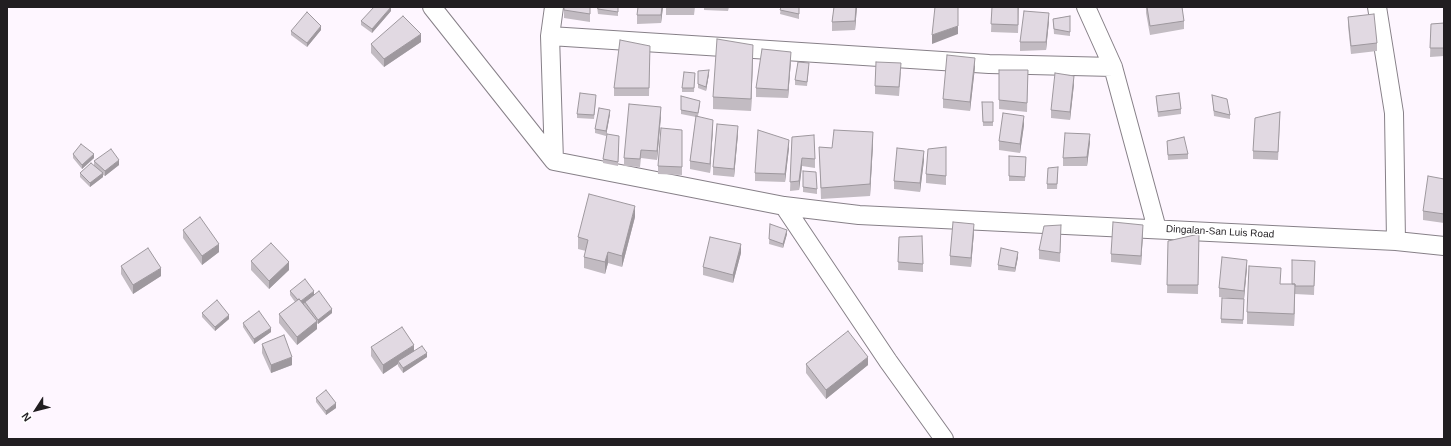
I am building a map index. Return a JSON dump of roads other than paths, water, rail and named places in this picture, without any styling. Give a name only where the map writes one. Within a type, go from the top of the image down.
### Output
[{"type":"street","points":[[432,7],[554,161],[784,206],[859,215],[1157,229]]},
{"type":"street","points":[[554,7],[550,36],[554,161]]},
{"type":"street","name":"Dingalan-San Luis Road","points":[[1086,7],[1113,67],[1157,229],[1396,241],[1444,246]]},
{"type":"street","points":[[1377,7],[1394,113],[1396,241]]},
{"type":"street","points":[[550,36],[989,64],[1113,67]]},
{"type":"street","points":[[784,206],[888,360],[944,439]]}]
